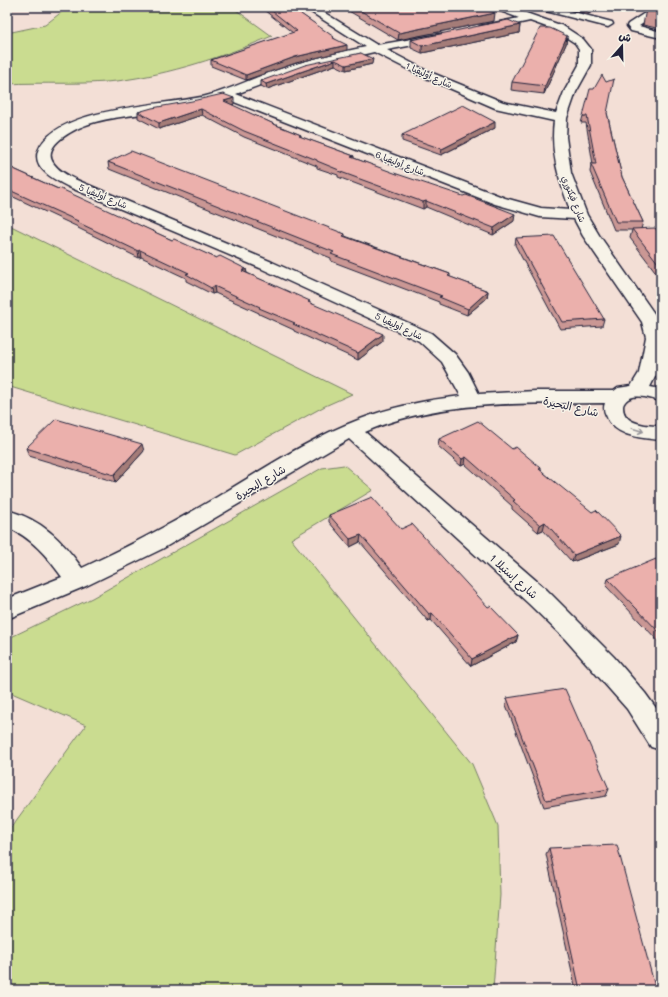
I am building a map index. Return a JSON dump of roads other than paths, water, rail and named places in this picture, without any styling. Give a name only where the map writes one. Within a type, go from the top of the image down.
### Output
[{"type":"street","points":[[310,9],[330,7]]},
{"type":"street","name":"شارع فيكتوري","points":[[499,7],[559,28],[579,41],[585,49],[585,65],[570,92],[561,118],[559,137],[564,173],[579,215],[591,236],[646,313],[661,357]]},
{"type":"street","points":[[545,7],[608,24]]},
{"type":"street","points":[[661,7],[632,26],[635,29],[661,35]]},
{"type":"street","name":"شارع أوليفيا 1","points":[[310,9],[376,49],[421,72],[490,102],[520,111],[561,118]]},
{"type":"street","points":[[584,18],[603,10]]},
{"type":"street","points":[[470,31],[532,18]]},
{"type":"street","name":"شارع أوليفيا 5","points":[[454,34],[305,64],[224,94],[170,106],[107,115],[76,125],[53,138],[46,146],[44,161],[54,174],[74,184],[229,249],[425,337],[445,353],[453,362],[473,400]]},
{"type":"street","name":"شارع أوليفيا 6","points":[[224,94],[500,202],[540,212],[579,215]]},
{"type":"street","points":[[655,336],[648,373],[638,391],[661,395]]},
{"type":"street","name":"شارع البحيرة","points":[[7,609],[121,561],[199,518],[327,442],[351,430],[389,416],[421,408],[473,400],[526,397],[617,397],[630,392],[638,391]]},
{"type":"street","name":"شارع البحيرة","points":[[526,397],[586,409],[616,418],[624,425],[635,430],[648,433],[661,433]]},
{"type":"street","points":[[616,418],[612,410],[612,403],[617,397]]},
{"type":"street","name":"شارع إستيلا 1","points":[[351,430],[538,597],[574,632],[626,689],[661,738]]},
{"type":"street","points":[[7,518],[20,523],[39,534],[54,547],[78,580]]}]
